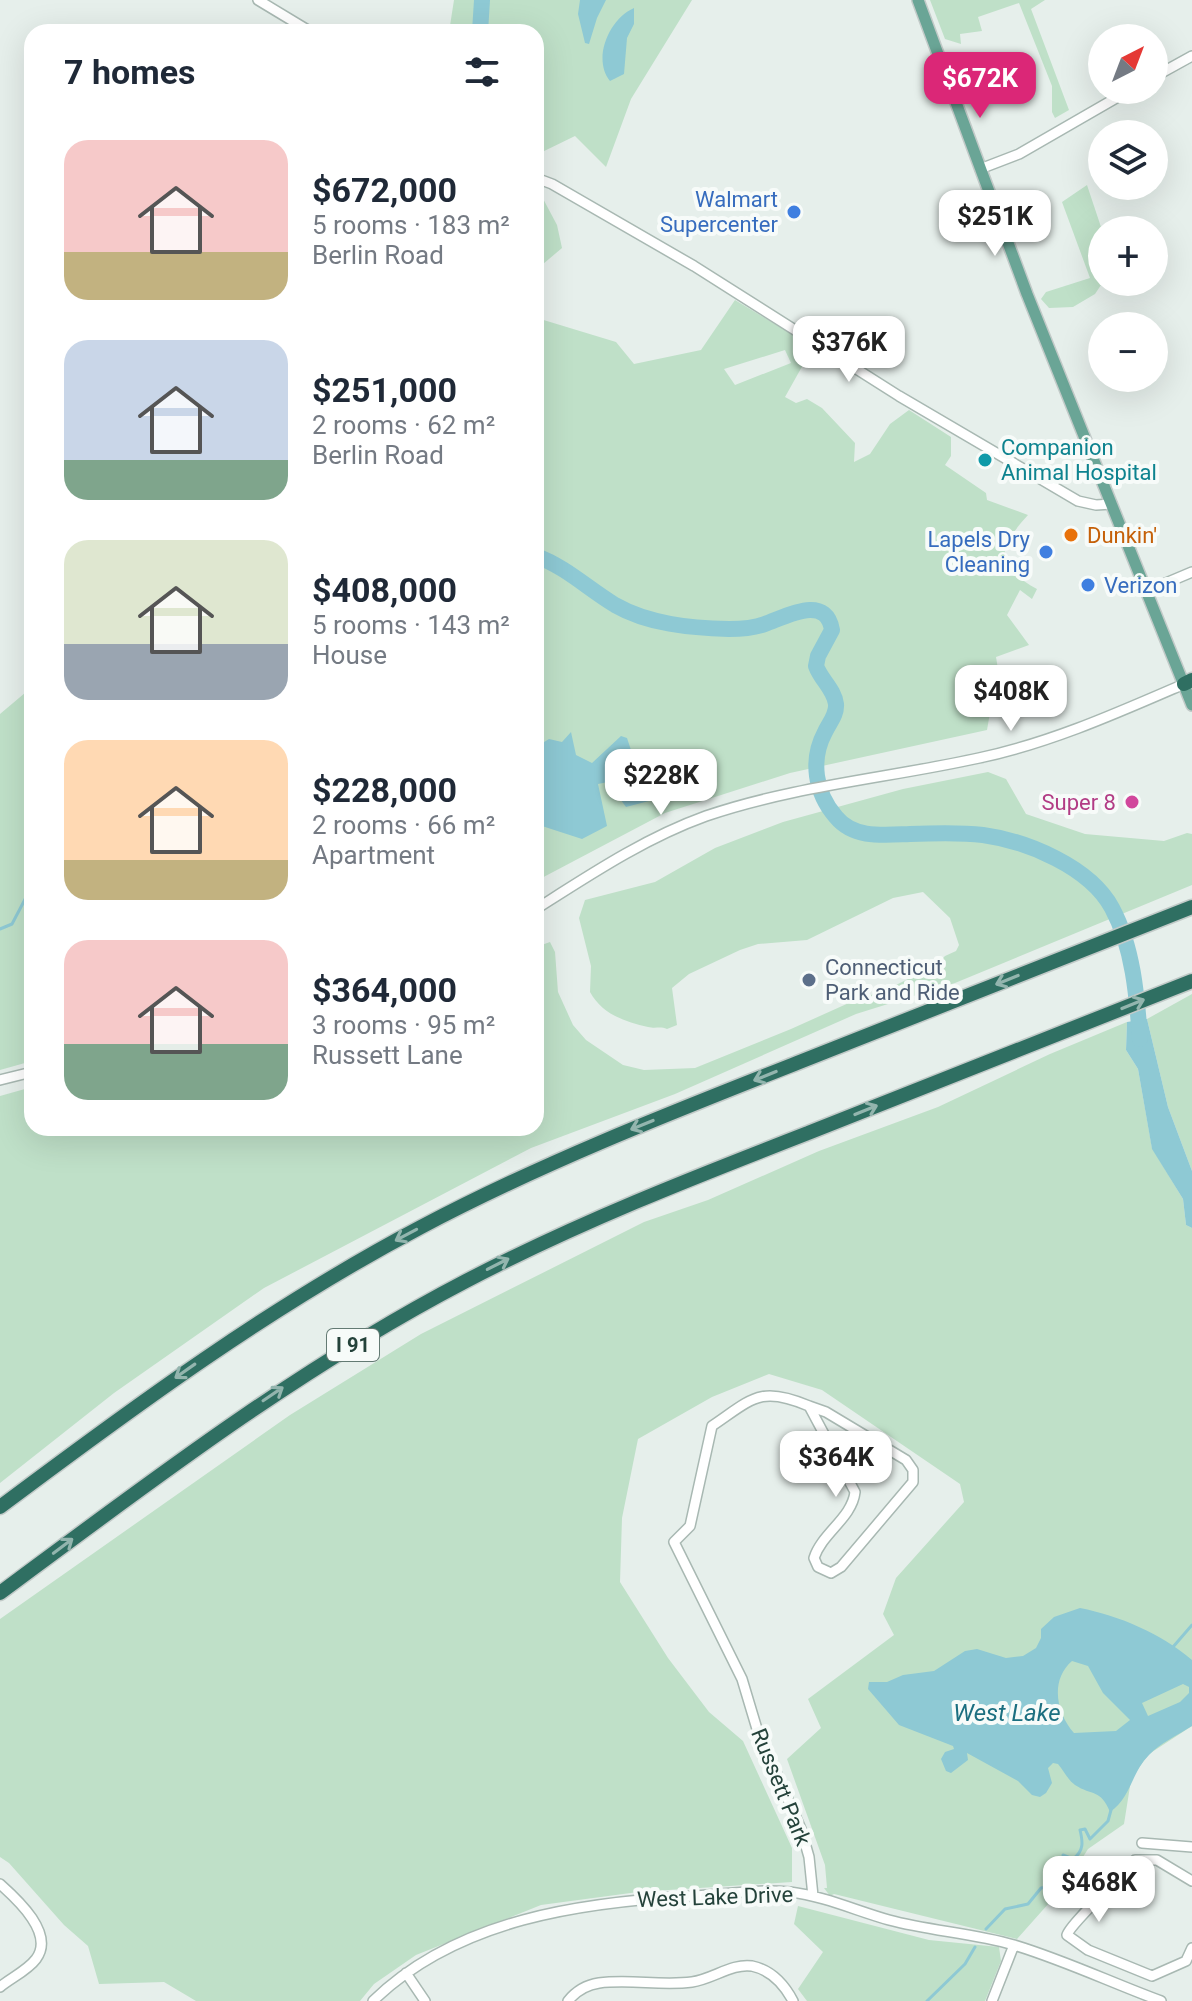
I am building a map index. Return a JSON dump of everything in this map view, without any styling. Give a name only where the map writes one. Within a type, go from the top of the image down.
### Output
[{"type":"highway","points":[[0,1507],[136,1406],[236,1337],[330,1278],[434,1221],[531,1173],[625,1132],[1192,907]]},
{"type":"highway","name":"I 91","points":[[0,1593],[270,1396],[466,1281],[633,1202],[1192,981]]},
{"type":"main road","points":[[918,0],[980,169],[1112,504],[1188,682],[1192,705]]},
{"type":"street","points":[[258,0],[298,24]]},
{"type":"street","points":[[1168,69],[1192,56]]},
{"type":"street","points":[[980,169],[1019,154],[1106,104]]},
{"type":"street","points":[[544,181],[694,266],[899,396],[1078,501],[1096,505],[1112,504]]},
{"type":"street","points":[[1147,591],[1192,572]]},
{"type":"street","points":[[544,904],[618,857],[675,828],[727,809],[1014,749],[1085,726],[1188,682]]},
{"type":"street","points":[[0,1080],[24,1074]]},
{"type":"street","name":"Russett Park","points":[[809,1406],[780,1396],[757,1396],[712,1426],[690,1526],[674,1542],[742,1679],[757,1729],[801,1829],[809,1857],[813,1896]]},
{"type":"street","points":[[809,1406],[826,1412],[906,1460],[913,1470],[913,1482],[841,1567],[831,1573],[818,1567],[814,1558],[818,1545],[853,1503],[855,1492],[809,1406]]},
{"type":"street","points":[[1142,1843],[1192,1847]]},
{"type":"street","points":[[1192,1881],[1157,1860],[1135,1860],[1085,1915],[1070,1926],[1067,1935],[1088,1950],[1152,1976],[1186,1961],[1192,1948]]},
{"type":"street","points":[[0,1884],[34,1921],[42,1936],[42,1949],[35,1961],[0,1987]]},
{"type":"street","name":"West Lake Drive","points":[[373,2001],[406,1973],[485,1933],[533,1916],[626,1900],[775,1891],[813,1896],[891,1921],[1014,1945],[1161,2001]]},
{"type":"street","points":[[992,2001],[1014,1945]]},
{"type":"street","points":[[568,2001],[578,1990],[598,1983],[689,1982],[712,1978],[743,1966],[768,1972],[785,1986],[793,2001]]},
{"type":"street","points":[[406,1973],[425,2001]]},
{"type":"green space","points":[[454,0],[692,0],[631,99],[606,167],[575,136],[544,151],[544,24],[450,24]]},
{"type":"green space","points":[[930,0],[1045,0],[1031,9],[1069,110],[1055,118],[1052,112],[1052,86],[1019,3],[978,17],[982,31],[960,34],[961,44],[945,39]]},
{"type":"green space","points":[[1087,185],[1088,200],[1092,200],[1097,216],[1088,216],[1088,273],[1062,202]]},
{"type":"green space","points":[[544,201],[557,225],[562,248],[544,263]]},
{"type":"green space","points":[[1088,279],[1088,296],[1092,296],[1073,307],[1049,308],[1041,299],[1046,292]]},
{"type":"green space","points":[[735,300],[813,347],[785,397],[796,403],[807,399],[822,408],[855,443],[854,462],[870,454],[890,424],[909,410],[951,437],[951,456],[945,465],[986,493],[987,500],[1028,515],[1011,537],[1005,555],[1013,572],[1037,589],[1032,599],[1020,590],[1007,615],[1029,645],[996,657],[998,669],[981,680],[991,707],[987,730],[790,773],[665,813],[544,877],[544,320],[616,342],[634,364],[701,350]],"holes":[[[785,350],[791,363],[735,385],[724,369]]]},
{"type":"green space","points":[[24,694],[24,1063],[0,1070],[0,714]]},
{"type":"green space","points":[[988,772],[1006,779],[1026,814],[1085,834],[1164,841],[1192,834],[1192,885],[955,983],[856,1014],[675,1094],[531,1148],[264,1288],[114,1393],[0,1483],[0,1096],[24,1089],[24,1136],[544,1136],[544,944],[550,942],[555,952],[558,992],[573,1025],[586,1040],[623,1065],[644,1070],[695,1068],[888,989],[936,965],[956,951],[959,945],[950,918],[923,892],[893,898],[807,940],[758,944],[689,974],[672,988],[677,1025],[667,1029],[631,1023],[615,1016],[601,1006],[590,992],[591,966],[579,918],[585,900],[655,882],[715,848],[783,822],[903,789]]},
{"type":"green space","points":[[1192,994],[1192,1171],[1168,1107],[1147,1019]]},
{"type":"green space","points":[[1127,1022],[1126,1050],[1138,1069],[1152,1148],[1183,1199],[1186,1225],[1192,1228],[1192,1726],[1149,1754],[1131,1780],[1124,1824],[1088,1849],[1066,1884],[1017,1939],[834,1894],[830,1896],[824,1888],[827,1888],[825,1865],[787,1759],[821,1728],[808,1699],[894,1635],[883,1614],[896,1578],[964,1502],[960,1484],[822,1390],[769,1374],[712,1397],[638,1439],[622,1518],[620,1582],[668,1658],[709,1712],[743,1741],[792,1848],[792,1882],[638,1892],[541,1905],[416,1955],[374,1984],[360,2001],[196,2001],[164,1982],[99,1984],[88,1946],[0,1857],[0,1619],[290,1415],[421,1334],[644,1222],[708,1200],[819,1151],[938,1107]]},
{"type":"green space","points":[[798,1906],[929,1940],[999,1947],[1001,1961],[985,2001],[807,2001],[798,1989],[823,1952],[794,1924]]},
{"type":"water","points":[[580,0],[606,0],[589,44],[585,43],[578,14]]},
{"type":"water","points":[[634,8],[634,24],[627,38],[624,74],[610,81],[603,62],[606,40],[617,21]]},
{"type":"water","points":[[571,732],[576,755],[592,763],[621,736],[627,738],[635,762],[658,776],[652,786],[657,790],[649,801],[626,807],[608,782],[598,784],[607,826],[582,839],[544,827],[544,742],[549,739],[562,742]]},
{"type":"water","points":[[1147,1019],[1168,1107],[1192,1171],[1192,1228],[1186,1225],[1183,1199],[1152,1149],[1138,1069],[1126,1050],[1127,1022]]},
{"type":"water","name":"West Lake","points":[[1080,1608],[1110,1616],[1153,1634],[1192,1660],[1192,1726],[1149,1755],[1122,1800],[1110,1812],[1103,1800],[1075,1785],[1058,1764],[1053,1763],[1048,1768],[1052,1783],[1040,1797],[1032,1795],[1018,1781],[967,1753],[968,1760],[951,1773],[946,1771],[941,1759],[945,1752],[954,1749],[953,1746],[899,1725],[868,1689],[869,1682],[887,1682],[903,1675],[934,1671],[965,1651],[977,1649],[1006,1658],[1023,1656],[1036,1648],[1041,1629],[1054,1617]],"holes":[[[1072,1661],[1088,1666],[1103,1693],[1130,1720],[1116,1731],[1074,1733],[1063,1716],[1058,1697],[1060,1677]],[[1183,1684],[1189,1687],[1189,1693],[1180,1702],[1148,1716],[1142,1703]]]},
{"type":"waterway","points":[[480,24],[482,0]]},
{"type":"waterway","points":[[544,560],[615,605],[641,617],[670,624],[699,628],[743,628],[804,610],[822,612],[832,630],[816,666],[833,694],[836,708],[820,743],[816,765],[819,787],[829,808],[843,824],[860,832],[880,835],[983,835],[1019,843],[1073,868],[1102,893],[1119,923],[1133,972],[1140,1039]]},
{"type":"waterway","points":[[0,929],[12,924],[24,901]]},
{"type":"waterway","points":[[1173,1647],[1192,1625]]},
{"type":"waterway","points":[[986,1929],[1005,1909],[1028,1904],[1041,1888],[1060,1882],[1064,1874],[1063,1855],[1073,1859],[1081,1849],[1080,1830],[1085,1829],[1090,1839],[1108,1821],[1111,1810]]},
{"type":"waterway","points":[[927,2001],[965,1964],[975,1947]]},
{"type":"place","name":"Walmart Supercenter","points":[[794,212]]},
{"type":"place","name":"Companion Animal Hospital","points":[[985,460]]},
{"type":"place","name":"Dunkin'","points":[[1071,535]]},
{"type":"place","name":"Lapels Dry Cleaning","points":[[1046,552]]},
{"type":"place","name":"Verizon","points":[[1088,585]]},
{"type":"place","name":"Super 8","points":[[1132,802]]},
{"type":"place","name":"Connecticut Park and Ride","points":[[809,980]]}]
